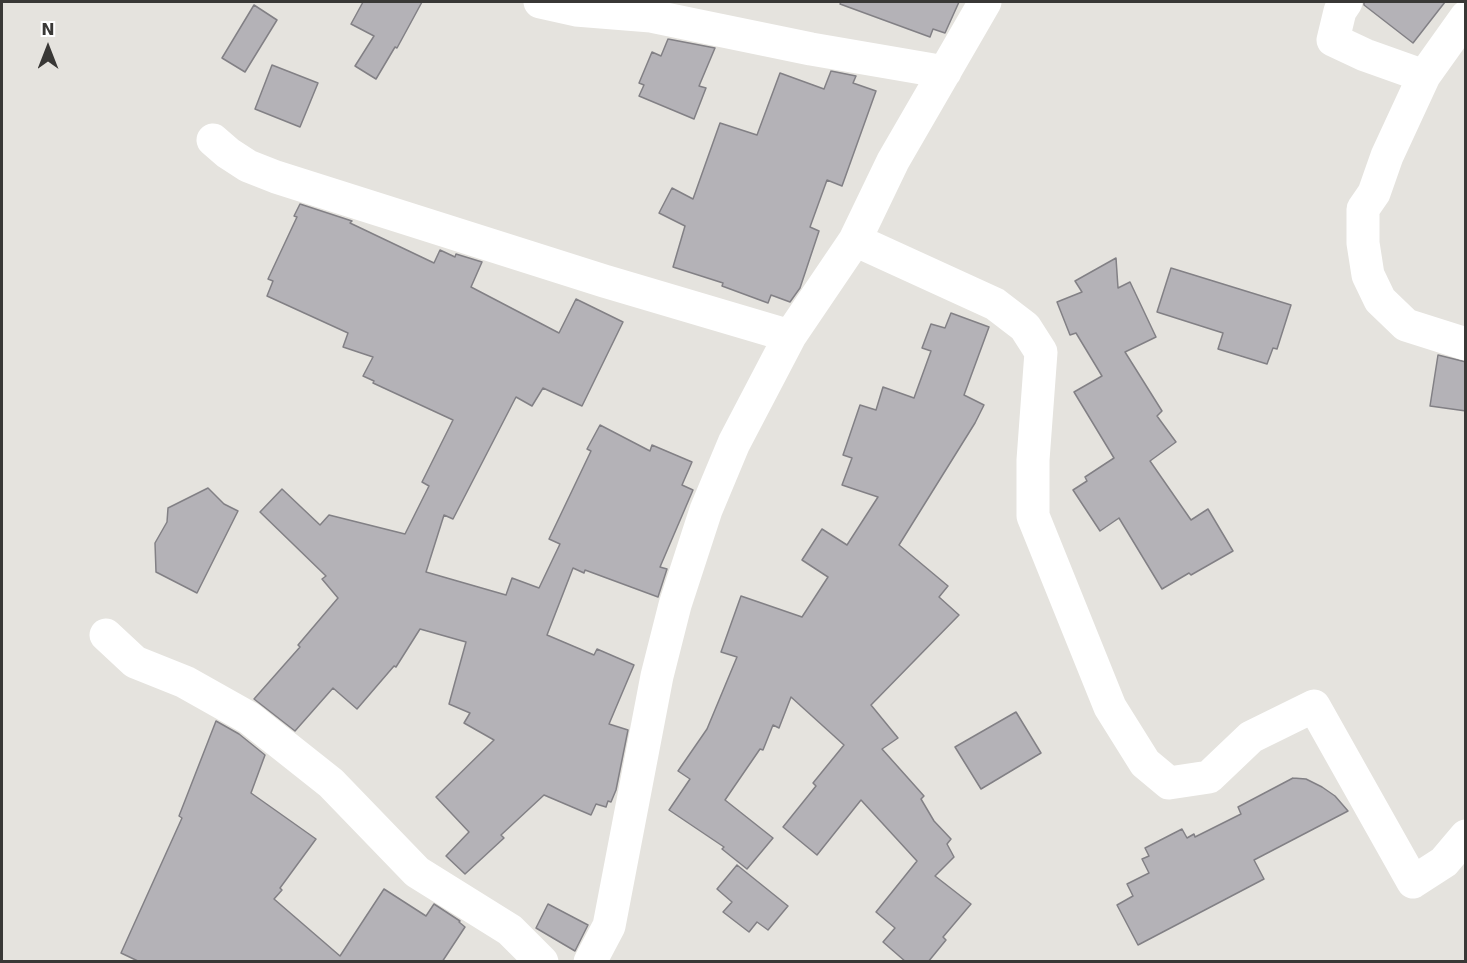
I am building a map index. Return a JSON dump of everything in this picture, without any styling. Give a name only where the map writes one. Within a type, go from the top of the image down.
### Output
[{"type":"street","points":[[540,2],[576,10],[653,9],[811,49],[945,72]]},
{"type":"street","points":[[590,962],[609,926],[657,676],[675,605],[706,510],[734,443],[790,336],[855,240],[893,161],[985,2]]},
{"type":"street","points":[[1346,2],[1340,11],[1333,40],[1365,55],[1424,76]]},
{"type":"street","points":[[1466,17],[1424,76],[1387,156],[1374,193],[1363,209],[1368,275],[1380,300],[1406,325],[1466,344]]},
{"type":"street","points":[[213,140],[248,166],[276,177],[790,336]]},
{"type":"street","points":[[855,240],[995,304],[1025,327],[1041,352],[1033,460],[1033,516],[1110,707],[1144,763],[1169,783],[1209,777],[1251,737],[1314,706],[1413,882],[1444,862],[1466,836]]},
{"type":"street","points":[[106,635],[135,662],[184,682],[249,718],[331,783],[417,872],[510,930],[542,962]]},
{"type":"building","points":[[363,2],[422,2],[397,48],[395,47],[376,79],[355,66],[374,36],[351,24]]},
{"type":"building","points":[[841,2],[959,2],[945,33],[933,29],[930,37],[840,4]]},
{"type":"building","points":[[1364,2],[1445,2],[1413,43],[1364,5]]},
{"type":"building","points":[[254,5],[277,20],[245,72],[222,58]]},
{"type":"building","points":[[668,39],[715,48],[699,86],[706,88],[694,119],[639,96],[644,85],[639,83],[652,52],[661,56]]},
{"type":"building","points":[[272,65],[318,83],[300,127],[255,109]]},
{"type":"building","points":[[831,71],[856,76],[853,83],[876,91],[842,186],[827,180],[810,227],[819,231],[800,288],[790,302],[771,295],[768,303],[722,286],[723,283],[673,267],[685,226],[659,213],[672,188],[693,199],[720,123],[757,135],[780,73],[824,89]]},
{"type":"building","points":[[300,204],[352,221],[350,223],[434,263],[440,250],[455,257],[456,254],[482,262],[471,287],[559,333],[576,299],[623,322],[582,406],[543,388],[532,406],[516,397],[453,519],[444,515],[426,572],[506,595],[512,578],[539,588],[560,544],[549,539],[591,451],[587,449],[600,425],[650,451],[652,445],[692,462],[682,485],[693,490],[660,567],[667,569],[658,597],[585,570],[584,573],[573,568],[547,635],[594,655],[597,649],[634,665],[609,724],[628,730],[616,790],[611,802],[608,801],[606,807],[596,804],[591,815],[544,795],[501,835],[504,838],[465,874],[446,856],[469,832],[436,797],[494,740],[464,723],[470,713],[449,704],[466,642],[420,629],[396,667],[394,666],[357,709],[333,688],[295,731],[254,699],[300,647],[298,645],[338,598],[322,579],[326,576],[260,512],[282,489],[320,525],[329,515],[405,534],[429,486],[422,482],[453,420],[373,383],[374,381],[363,376],[373,357],[343,347],[348,333],[267,296],[273,281],[268,279],[297,217],[294,216]]},
{"type":"building","points":[[1116,258],[1118,288],[1130,282],[1156,337],[1125,352],[1162,411],[1157,416],[1176,442],[1150,461],[1191,520],[1208,509],[1233,551],[1162,589],[1119,518],[1100,531],[1073,490],[1087,481],[1085,477],[1114,458],[1074,392],[1102,376],[1076,333],[1070,335],[1057,302],[1082,292],[1075,281]]},
{"type":"building","points":[[1171,268],[1291,305],[1277,349],[1273,348],[1267,364],[1218,349],[1223,333],[1157,312]]},
{"type":"building","points":[[951,313],[989,327],[964,395],[984,405],[899,545],[948,586],[939,597],[959,615],[871,705],[898,738],[882,749],[924,796],[921,799],[934,821],[951,839],[947,844],[954,857],[935,876],[971,904],[943,937],[946,940],[928,962],[906,962],[883,942],[895,928],[876,912],[917,861],[861,800],[817,855],[783,827],[816,786],[813,783],[844,745],[791,697],[779,728],[773,725],[763,750],[760,749],[725,800],[773,838],[747,869],[722,849],[724,847],[669,810],[690,779],[678,771],[707,729],[737,657],[721,652],[741,596],[802,617],[828,577],[802,560],[822,529],[847,545],[878,497],[842,485],[852,458],[843,455],[860,405],[876,410],[883,387],[914,398],[931,351],[922,348],[931,324],[945,328]]},
{"type":"building","points":[[1438,355],[1466,362],[1466,411],[1430,406]]},
{"type":"building","points":[[208,488],[224,504],[238,511],[197,593],[156,572],[155,543],[167,522],[168,508]]},
{"type":"building","points":[[1016,712],[1041,753],[981,789],[955,747]]},
{"type":"building","points":[[216,721],[239,734],[265,755],[251,793],[316,839],[274,899],[340,956],[384,889],[426,916],[434,904],[460,921],[465,927],[442,962],[140,962],[121,953],[182,818],[179,816]]},
{"type":"building","points":[[1293,778],[1306,779],[1322,787],[1335,796],[1348,811],[1254,860],[1264,879],[1138,945],[1117,905],[1133,896],[1127,884],[1149,873],[1142,859],[1149,856],[1145,848],[1182,829],[1187,838],[1194,834],[1195,837],[1241,814],[1238,807]]},
{"type":"building","points":[[737,865],[788,906],[768,930],[757,922],[749,932],[723,912],[732,902],[717,889]]},
{"type":"building","points":[[548,904],[588,925],[575,951],[536,928]]}]
